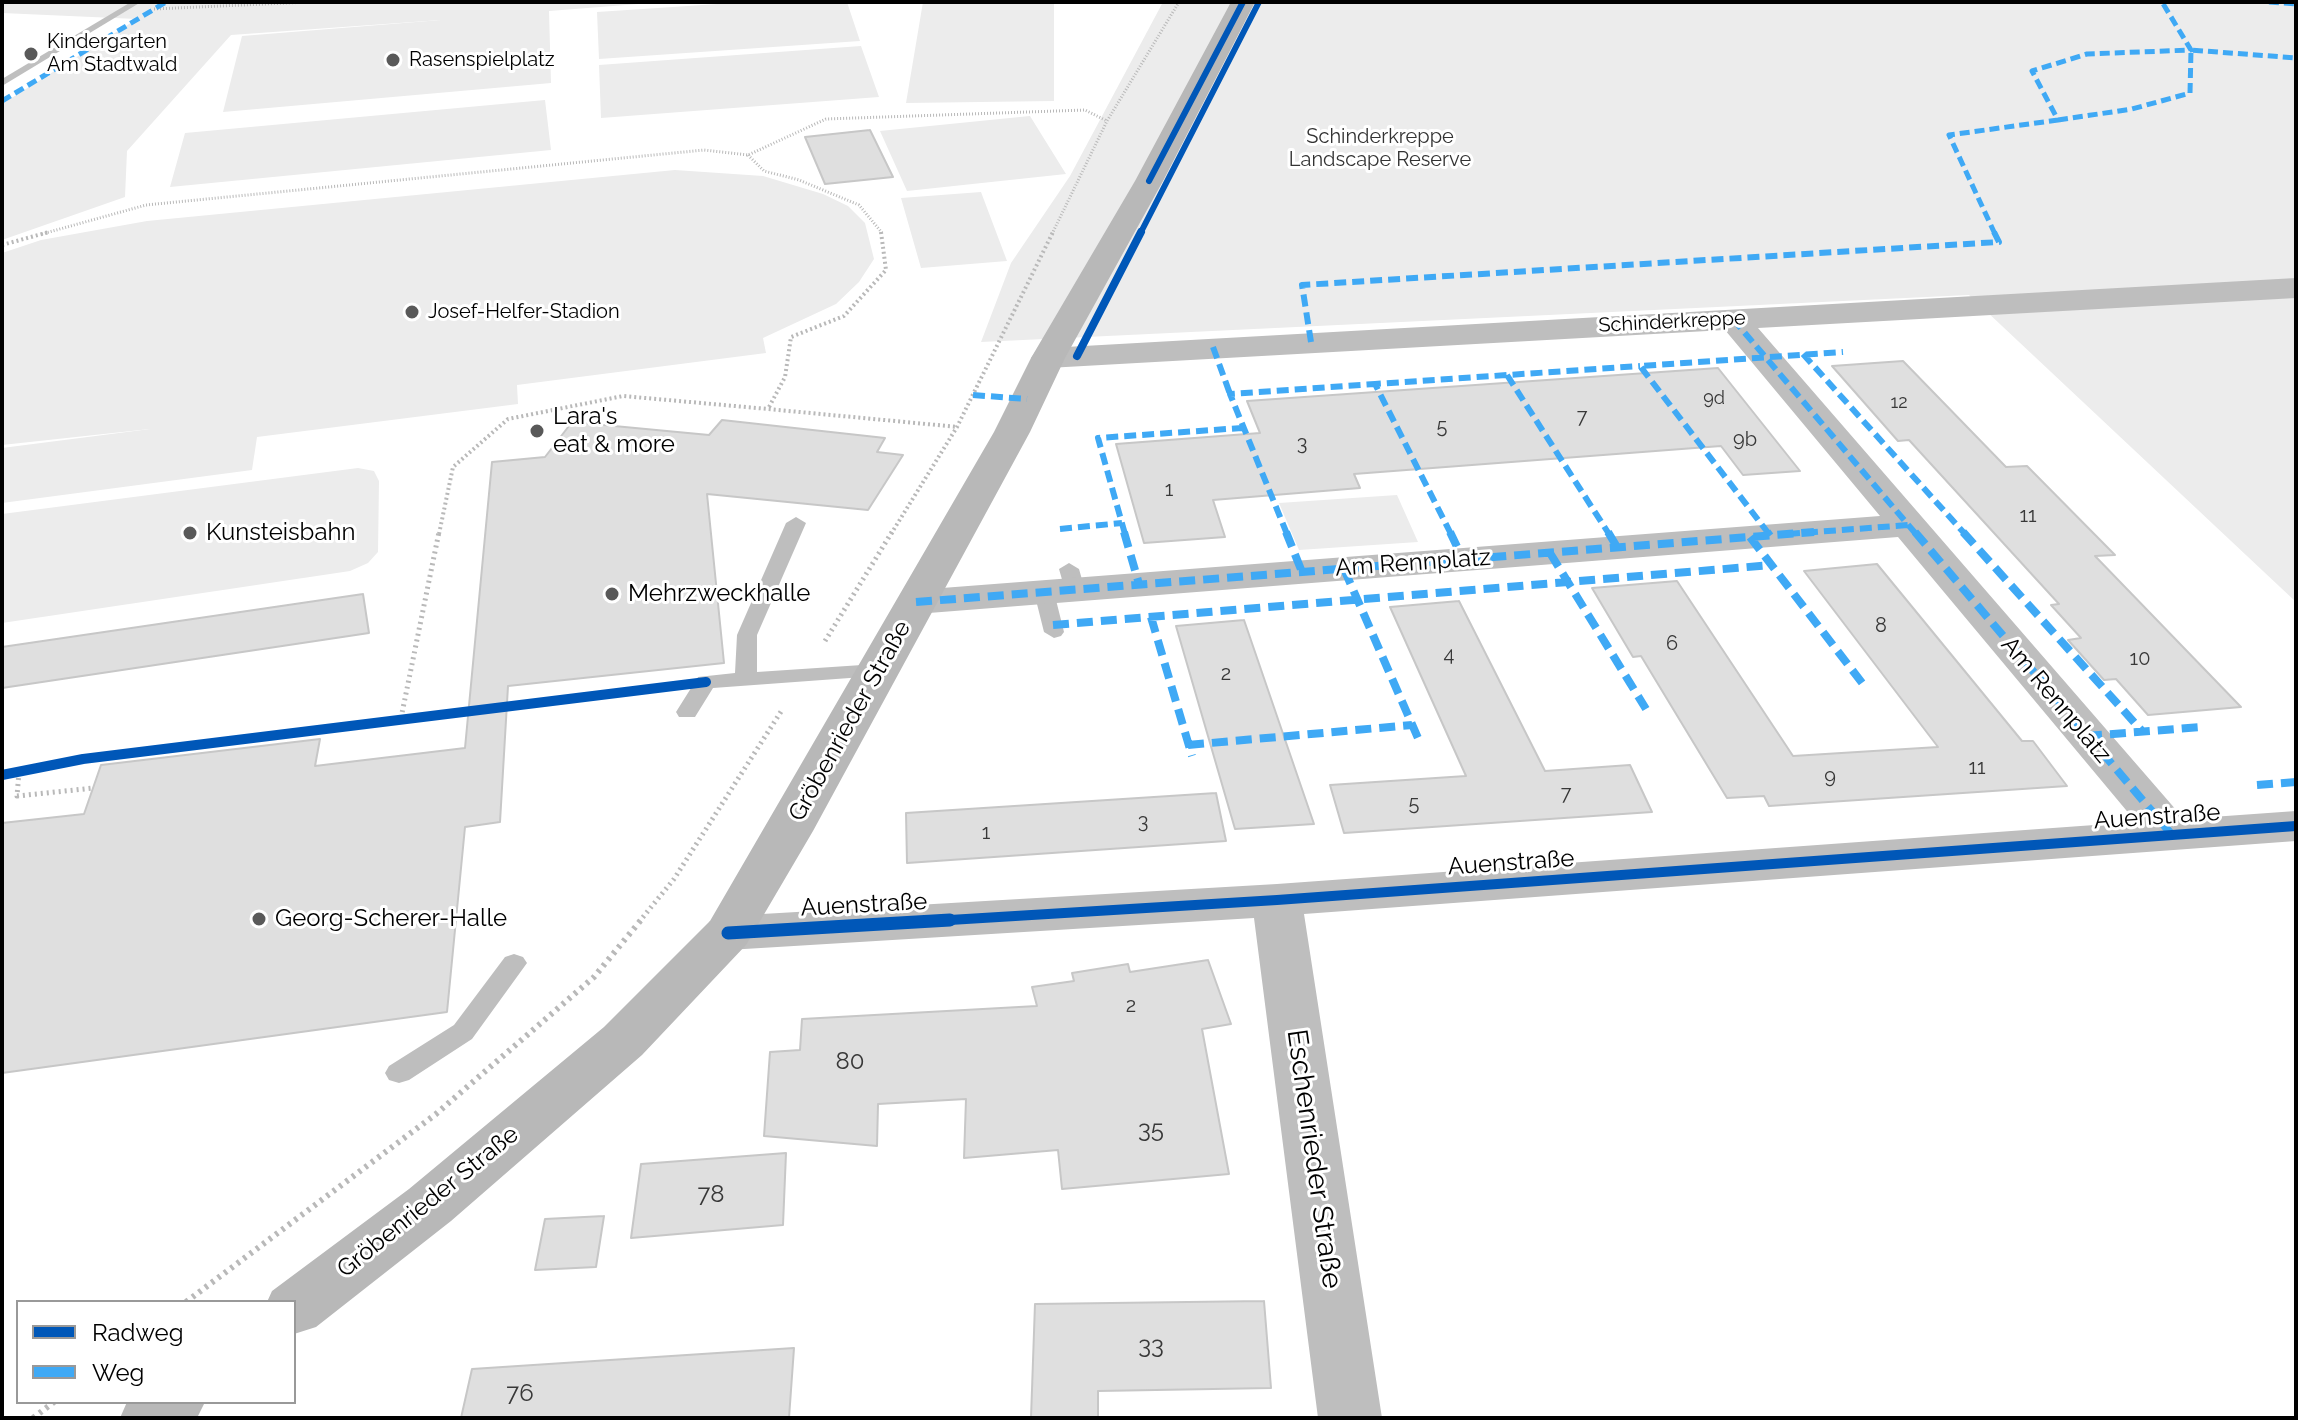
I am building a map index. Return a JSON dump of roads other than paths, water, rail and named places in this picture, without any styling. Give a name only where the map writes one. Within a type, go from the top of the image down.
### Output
[{"type":"street","name":"Gröbenrieder Straße","points":[[296,1307],[430,1205],[623,1041],[728,933],[789,831],[1012,432],[1048,358],[1149,181],[1243,2]]},
{"type":"street","name":"Schinderkreppe","points":[[1048,358],[1156,358],[1282,352],[1650,329],[1733,319],[1814,319],[2296,288]]},
{"type":"street","name":"Am Rennplatz","points":[[1733,319],[2173,836]]},
{"type":"street","name":"Am Rennplatz","points":[[916,602],[1063,584],[1909,525]]},
{"type":"street","name":"Auenstraße","points":[[728,933],[1277,900],[2296,826]]},
{"type":"street","name":"Eschenrieder Straße","points":[[1277,900],[1350,1418]]},
{"type":"street","points":[[152,1418],[170,1404]]},
{"type":"lane","points":[[746,679],[747,635],[796,523]]},
{"type":"lane","points":[[1054,632],[1063,584]]},
{"type":"lane","points":[[687,712],[706,682],[877,670]]},
{"type":"lane","points":[[399,1073],[463,1032],[514,963]]},
{"type":"waterway","points":[[2,83],[137,2]]},
{"type":"place","name":"Kindergarten Am Stadtwald","points":[[31,54]]},
{"type":"place","name":"Rasenspielplatz","points":[[393,60]]},
{"type":"place","name":"Josef-Helfer-Stadion","points":[[412,312]]},
{"type":"place","name":"Lara's eat & more","points":[[537,431]]},
{"type":"place","name":"Kunsteisbahn","points":[[190,533]]},
{"type":"place","name":"Mehrzweckhalle","points":[[612,594]]},
{"type":"place","name":"Georg-Scherer-Halle","points":[[259,919]]},
{"type":"park label","name":"Schinderkreppe Landscape Reserve","points":[[1380,148]]}]
